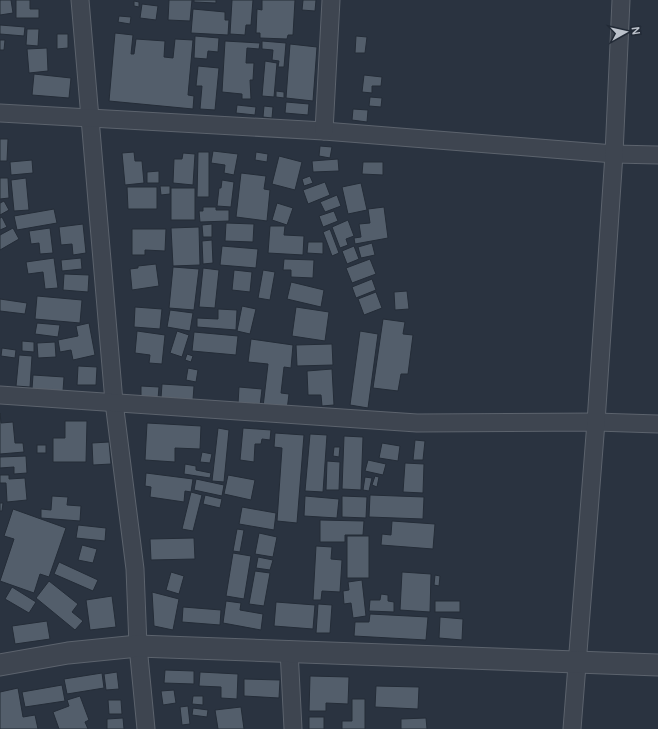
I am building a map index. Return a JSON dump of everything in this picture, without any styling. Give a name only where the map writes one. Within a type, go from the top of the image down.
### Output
[{"type":"street","points":[[80,0],[114,402],[135,569],[138,646],[146,729]]},
{"type":"street","points":[[324,131],[332,0]]},
{"type":"street","points":[[572,729],[596,422],[614,154],[621,0]]},
{"type":"street","points":[[0,113],[324,131],[614,154],[658,155]]},
{"type":"street","points":[[0,395],[417,423],[596,422],[658,424]]},
{"type":"street","points":[[0,665],[68,652],[138,646],[289,650],[658,665]]},
{"type":"street","points":[[289,650],[293,729]]},
{"type":"building","points":[[0,0],[11,0],[13,13],[0,15]]},
{"type":"building","points":[[16,0],[30,0],[30,9],[39,9],[39,18],[16,18]]},
{"type":"building","points":[[169,0],[192,0],[190,21],[168,20]]},
{"type":"building","points":[[194,0],[216,0],[216,3],[194,2]]},
{"type":"building","points":[[232,0],[253,0],[251,25],[246,25],[245,35],[230,34]]},
{"type":"building","points":[[262,0],[295,0],[293,35],[288,35],[287,39],[260,38],[260,33],[256,33],[257,9],[262,10]]},
{"type":"building","points":[[303,0],[316,0],[315,11],[302,10]]},
{"type":"building","points":[[134,1],[139,2],[139,7],[134,6]]},
{"type":"building","points":[[142,4],[158,6],[156,20],[140,18]]},
{"type":"building","points":[[193,9],[225,12],[225,20],[229,20],[228,35],[191,33]]},
{"type":"building","points":[[119,16],[131,17],[130,24],[118,22]]},
{"type":"building","points":[[0,25],[25,27],[24,36],[0,34]]},
{"type":"building","points":[[27,29],[39,29],[38,46],[26,45]]},
{"type":"building","points":[[115,33],[133,35],[131,54],[134,54],[136,39],[165,41],[164,57],[173,58],[175,39],[193,40],[188,95],[194,96],[193,109],[109,101]]},
{"type":"building","points":[[57,34],[68,34],[68,48],[57,49]]},
{"type":"building","points":[[195,36],[219,38],[218,52],[208,51],[207,59],[194,58]]},
{"type":"building","points":[[356,36],[367,37],[365,53],[355,53]]},
{"type":"building","points":[[0,40],[5,40],[4,50],[0,50]]},
{"type":"building","points":[[225,41],[260,43],[259,49],[247,48],[246,63],[254,63],[253,80],[250,80],[251,99],[242,99],[242,94],[222,92]]},
{"type":"building","points":[[262,41],[286,43],[284,67],[278,67],[279,61],[272,60],[273,50],[262,49]]},
{"type":"building","points":[[290,44],[317,47],[313,101],[286,98]]},
{"type":"building","points":[[47,48],[48,71],[29,73],[27,49]]},
{"type":"building","points":[[265,61],[277,63],[274,97],[262,96]]},
{"type":"building","points":[[198,66],[219,68],[215,110],[200,109],[202,86],[196,86]]},
{"type":"building","points":[[34,74],[71,78],[69,98],[32,95]]},
{"type":"building","points":[[364,75],[382,77],[381,86],[372,86],[372,93],[362,92]]},
{"type":"building","points":[[276,91],[284,92],[284,98],[276,97]]},
{"type":"building","points":[[370,97],[382,98],[381,107],[369,106]]},
{"type":"building","points":[[286,102],[309,104],[308,115],[285,113]]},
{"type":"building","points":[[237,105],[256,107],[255,115],[236,113]]},
{"type":"building","points":[[264,106],[273,107],[272,118],[263,117]]},
{"type":"building","points":[[353,109],[368,110],[367,122],[352,120]]},
{"type":"building","points":[[0,139],[8,139],[7,161],[0,161]]},
{"type":"building","points":[[320,146],[332,147],[330,158],[319,156]]},
{"type":"building","points":[[213,151],[238,154],[234,175],[224,173],[225,165],[211,163]]},
{"type":"building","points":[[134,152],[135,161],[142,161],[144,183],[125,185],[122,153]]},
{"type":"building","points":[[198,152],[209,152],[209,197],[197,197]]},
{"type":"building","points":[[256,152],[268,154],[267,162],[255,160]]},
{"type":"building","points":[[183,153],[195,154],[193,185],[173,183],[174,159],[182,159]]},
{"type":"building","points":[[279,156],[302,162],[295,190],[272,184]]},
{"type":"building","points":[[338,159],[339,171],[313,172],[312,161]]},
{"type":"building","points":[[32,160],[33,173],[11,175],[10,162]]},
{"type":"building","points":[[363,162],[383,162],[383,175],[362,174]]},
{"type":"building","points":[[159,171],[159,183],[147,183],[147,172]]},
{"type":"building","points":[[241,173],[266,176],[264,189],[270,190],[267,221],[236,217]]},
{"type":"building","points":[[310,176],[313,183],[304,186],[302,179]]},
{"type":"building","points":[[0,178],[8,178],[9,198],[0,199]]},
{"type":"building","points":[[26,178],[29,210],[14,211],[11,180]]},
{"type":"building","points":[[222,180],[234,182],[231,207],[217,206],[219,188],[221,188]]},
{"type":"building","points":[[325,182],[330,195],[308,204],[303,190]]},
{"type":"building","points":[[361,183],[367,210],[348,214],[342,187]]},
{"type":"building","points":[[160,186],[170,186],[170,194],[161,195]]},
{"type":"building","points":[[127,187],[157,187],[157,209],[128,209]]},
{"type":"building","points":[[171,188],[195,188],[195,220],[171,220]]},
{"type":"building","points":[[337,195],[341,206],[325,212],[320,202]]},
{"type":"building","points":[[4,201],[9,210],[0,215],[0,203]]},
{"type":"building","points":[[277,203],[293,208],[287,225],[272,220]]},
{"type":"building","points":[[203,207],[216,207],[216,210],[229,210],[229,221],[200,222],[199,211],[203,211]]},
{"type":"building","points":[[384,207],[388,238],[355,244],[354,238],[361,237],[359,224],[370,223],[368,209]]},
{"type":"building","points":[[54,209],[57,223],[17,230],[14,216]]},
{"type":"building","points":[[334,211],[338,221],[323,227],[319,216]]},
{"type":"building","points":[[2,217],[7,227],[0,230],[0,218]]},
{"type":"building","points":[[348,220],[354,236],[346,239],[348,245],[340,248],[332,227]]},
{"type":"building","points":[[226,223],[254,224],[253,242],[225,241]]},
{"type":"building","points":[[83,224],[86,253],[73,255],[72,244],[61,245],[59,227]]},
{"type":"building","points":[[212,224],[212,237],[203,237],[202,225]]},
{"type":"building","points":[[270,226],[285,226],[284,235],[304,236],[303,255],[268,253]]},
{"type":"building","points":[[199,227],[200,265],[173,266],[171,228]]},
{"type":"building","points":[[13,228],[19,239],[0,250],[0,235]]},
{"type":"building","points":[[50,228],[53,253],[40,254],[39,243],[31,244],[29,231]]},
{"type":"building","points":[[132,229],[166,229],[165,251],[145,250],[145,255],[132,255]]},
{"type":"building","points":[[330,229],[339,253],[332,256],[323,232]]},
{"type":"building","points":[[212,240],[213,263],[203,264],[202,241]]},
{"type":"building","points":[[308,242],[323,242],[323,254],[307,253]]},
{"type":"building","points":[[372,243],[375,255],[361,258],[358,247]]},
{"type":"building","points":[[222,246],[258,249],[256,268],[220,265]]},
{"type":"building","points":[[354,246],[359,259],[347,264],[342,251]]},
{"type":"building","points":[[54,258],[58,288],[45,289],[43,272],[28,274],[26,262]]},
{"type":"building","points":[[81,258],[82,269],[62,271],[61,260]]},
{"type":"building","points":[[284,259],[314,260],[313,278],[291,277],[291,270],[283,270]]},
{"type":"building","points":[[370,259],[376,274],[352,283],[346,268]]},
{"type":"building","points":[[156,264],[159,286],[132,290],[130,269],[138,268],[138,266]]},
{"type":"building","points":[[173,267],[199,269],[194,310],[169,308]]},
{"type":"building","points":[[203,268],[219,270],[215,308],[199,307]]},
{"type":"building","points":[[234,270],[252,272],[250,292],[232,290]]},
{"type":"building","points":[[263,270],[275,272],[270,300],[258,298]]},
{"type":"building","points":[[64,274],[89,275],[88,292],[63,290]]},
{"type":"building","points":[[372,279],[376,290],[356,298],[352,287]]},
{"type":"building","points":[[291,282],[324,290],[321,307],[287,299]]},
{"type":"building","points":[[407,291],[409,309],[395,310],[394,292]]},
{"type":"building","points":[[376,292],[382,308],[364,315],[358,299]]},
{"type":"building","points":[[37,296],[82,300],[80,323],[35,319]]},
{"type":"building","points":[[0,299],[27,303],[25,314],[0,311]]},
{"type":"building","points":[[242,306],[256,309],[250,334],[237,331]]},
{"type":"building","points":[[135,307],[162,309],[160,329],[134,327]]},
{"type":"building","points":[[296,307],[329,312],[325,341],[292,336]]},
{"type":"building","points":[[218,309],[237,310],[236,330],[197,327],[197,318],[218,319]]},
{"type":"building","points":[[170,310],[193,313],[190,331],[167,327]]},
{"type":"building","points":[[383,319],[405,322],[403,334],[413,335],[408,374],[401,374],[398,391],[373,388]]},
{"type":"building","points":[[37,323],[60,325],[58,337],[35,334]]},
{"type":"building","points":[[89,323],[95,355],[73,360],[71,350],[60,352],[58,340],[78,336],[76,326]]},
{"type":"building","points":[[137,331],[165,335],[162,364],[149,363],[150,355],[135,353]]},
{"type":"building","points":[[177,331],[189,335],[182,357],[170,353]]},
{"type":"building","points":[[360,331],[378,334],[368,408],[350,405]]},
{"type":"building","points":[[194,332],[238,336],[236,355],[192,351]]},
{"type":"building","points":[[251,339],[293,345],[291,368],[284,367],[281,393],[289,394],[287,410],[263,407],[268,364],[248,362]]},
{"type":"building","points":[[22,341],[34,342],[34,352],[22,351]]},
{"type":"building","points":[[55,342],[56,357],[38,358],[37,343]]},
{"type":"building","points":[[332,344],[333,365],[297,366],[296,345]]},
{"type":"building","points":[[2,348],[16,350],[15,358],[1,356]]},
{"type":"building","points":[[187,354],[193,356],[191,362],[185,360]]},
{"type":"building","points":[[19,355],[32,356],[30,387],[16,386]]},
{"type":"building","points":[[78,366],[97,367],[96,385],[77,385]]},
{"type":"building","points":[[188,368],[198,370],[196,382],[186,380]]},
{"type":"building","points":[[332,369],[334,405],[322,406],[321,395],[308,395],[307,371]]},
{"type":"building","points":[[33,375],[64,377],[63,391],[32,389]]},
{"type":"building","points":[[162,384],[194,386],[193,400],[161,398]]},
{"type":"building","points":[[141,386],[159,387],[158,399],[141,398]]},
{"type":"building","points":[[239,387],[262,389],[260,406],[238,404]]},
{"type":"building","points":[[0,413],[1,423],[13,422],[15,443],[23,443],[24,452],[0,454]]},
{"type":"building","points":[[65,421],[87,421],[86,462],[53,462],[53,438],[65,438]]},
{"type":"building","points":[[147,423],[201,426],[200,449],[175,448],[175,462],[145,460]]},
{"type":"building","points":[[218,428],[229,430],[224,482],[212,481]]},
{"type":"building","points":[[243,428],[271,430],[270,440],[262,439],[261,444],[255,444],[254,462],[240,460]]},
{"type":"building","points":[[275,433],[304,435],[297,523],[277,521],[282,448],[274,447]]},
{"type":"building","points":[[310,434],[327,435],[323,492],[305,491]]},
{"type":"building","points":[[344,436],[363,437],[361,490],[342,489]]},
{"type":"building","points":[[415,440],[425,441],[423,460],[413,460]]},
{"type":"building","points":[[109,442],[111,464],[93,465],[92,443]]},
{"type":"building","points":[[382,443],[400,446],[398,461],[379,458]]},
{"type":"building","points":[[37,445],[46,445],[46,453],[37,453]]},
{"type":"building","points":[[334,447],[340,447],[339,457],[333,456]]},
{"type":"building","points":[[202,452],[212,454],[210,463],[200,462]]},
{"type":"building","points":[[26,456],[27,473],[14,474],[14,467],[0,468],[0,457]]},
{"type":"building","points":[[368,460],[386,464],[383,475],[365,471]]},
{"type":"building","points":[[327,461],[340,462],[339,490],[326,490]]},
{"type":"building","points":[[405,463],[424,464],[423,493],[403,492]]},
{"type":"building","points":[[185,464],[196,466],[196,470],[211,473],[210,478],[184,474]]},
{"type":"building","points":[[146,473],[193,479],[191,492],[185,491],[184,502],[150,497],[151,487],[145,486]]},
{"type":"building","points":[[0,475],[9,475],[9,479],[25,478],[27,500],[7,502],[6,483],[0,483]]},
{"type":"building","points":[[228,475],[255,480],[251,500],[224,494]]},
{"type":"building","points":[[375,476],[379,477],[377,487],[372,485]]},
{"type":"building","points":[[365,477],[372,478],[369,491],[363,490]]},
{"type":"building","points":[[196,479],[224,485],[222,496],[194,490]]},
{"type":"building","points":[[191,492],[202,495],[193,531],[182,529]]},
{"type":"building","points":[[205,495],[222,499],[220,508],[203,504]]},
{"type":"building","points":[[370,495],[424,497],[423,519],[369,517]]},
{"type":"building","points":[[52,496],[68,497],[67,505],[81,506],[80,521],[41,518],[41,509],[51,510]]},
{"type":"building","points":[[305,496],[339,499],[337,518],[304,516]]},
{"type":"building","points":[[342,496],[367,497],[366,518],[342,517]]},
{"type":"building","points":[[0,503],[3,503],[2,511],[0,511]]},
{"type":"building","points":[[242,507],[276,513],[274,530],[239,524]]},
{"type":"building","points":[[13,509],[66,528],[49,577],[40,574],[34,593],[0,581],[14,539],[4,536]]},
{"type":"building","points":[[320,520],[364,521],[363,535],[345,535],[345,542],[320,542]]},
{"type":"building","points":[[392,521],[435,524],[433,549],[381,545],[382,534],[391,535]]},
{"type":"building","points":[[78,525],[106,528],[105,541],[76,538]]},
{"type":"building","points":[[237,529],[244,530],[240,552],[233,551]]},
{"type":"building","points":[[259,533],[277,537],[273,557],[255,554]]},
{"type":"building","points":[[347,536],[369,536],[369,578],[347,578]]},
{"type":"building","points":[[194,538],[195,559],[151,560],[150,539]]},
{"type":"building","points":[[82,545],[97,549],[93,563],[78,560]]},
{"type":"building","points":[[316,546],[332,547],[331,559],[342,560],[340,592],[322,591],[321,600],[313,600]]},
{"type":"building","points":[[233,553],[251,556],[244,599],[226,596]]},
{"type":"building","points":[[258,557],[273,560],[270,570],[256,568]]},
{"type":"building","points":[[59,562],[98,580],[93,591],[54,574]]},
{"type":"building","points":[[255,571],[270,573],[264,606],[249,604]]},
{"type":"building","points":[[171,572],[184,576],[179,594],[166,590]]},
{"type":"building","points":[[402,572],[431,574],[430,612],[400,610]]},
{"type":"building","points":[[435,575],[440,576],[439,586],[434,585]]},
{"type":"building","points":[[362,580],[366,616],[353,618],[351,603],[344,604],[343,591],[349,590],[348,582]]},
{"type":"building","points":[[49,581],[78,604],[72,612],[83,621],[75,630],[36,598]]},
{"type":"building","points":[[12,587],[36,602],[29,613],[5,599]]},
{"type":"building","points":[[152,592],[179,599],[173,630],[154,626]]},
{"type":"building","points":[[381,594],[388,595],[388,601],[394,602],[394,612],[369,611],[370,600],[380,600]]},
{"type":"building","points":[[112,596],[116,627],[90,630],[86,600]]},
{"type":"building","points":[[226,601],[241,603],[240,610],[263,614],[261,630],[223,623]]},
{"type":"building","points":[[435,601],[460,601],[460,612],[435,612]]},
{"type":"building","points":[[276,602],[315,605],[313,629],[274,626]]},
{"type":"building","points":[[318,604],[332,605],[330,633],[316,633]]},
{"type":"building","points":[[183,607],[221,610],[220,625],[182,622]]},
{"type":"building","points":[[370,614],[428,617],[426,640],[354,636],[355,622],[369,622]]},
{"type":"building","points":[[440,617],[463,619],[462,640],[439,638]]},
{"type":"building","points":[[47,621],[50,639],[15,644],[12,626]]},
{"type":"building","points":[[165,670],[194,671],[194,684],[164,683]]},
{"type":"building","points":[[117,672],[119,689],[106,690],[104,674]]},
{"type":"building","points":[[200,672],[238,674],[237,699],[221,698],[221,687],[199,686]]},
{"type":"building","points":[[102,673],[104,688],[67,694],[64,679]]},
{"type":"building","points":[[310,676],[349,677],[348,704],[326,703],[326,711],[309,711]]},
{"type":"building","points":[[244,679],[280,680],[279,698],[244,696]]},
{"type":"building","points":[[62,685],[65,701],[25,707],[22,692]]},
{"type":"building","points":[[376,686],[419,687],[418,709],[375,707]]},
{"type":"building","points":[[18,688],[23,717],[35,715],[38,729],[0,729],[0,692]]},
{"type":"building","points":[[174,690],[176,703],[163,705],[161,691]]},
{"type":"building","points":[[80,696],[89,720],[85,722],[88,729],[59,729],[53,712],[69,706],[67,700]]},
{"type":"building","points":[[193,696],[203,696],[203,705],[192,704]]},
{"type":"building","points":[[352,699],[365,699],[365,729],[342,729],[342,721],[352,721]]},
{"type":"building","points":[[108,700],[121,700],[122,714],[109,714]]},
{"type":"building","points":[[188,706],[190,724],[182,725],[180,707]]},
{"type":"building","points":[[241,707],[244,729],[218,729],[215,710]]},
{"type":"building","points":[[193,708],[208,710],[207,717],[192,715]]},
{"type":"building","points":[[309,717],[324,717],[324,729],[309,729]]},
{"type":"building","points":[[123,718],[124,729],[107,729],[107,719]]},
{"type":"building","points":[[426,718],[427,729],[401,729],[401,719]]}]
